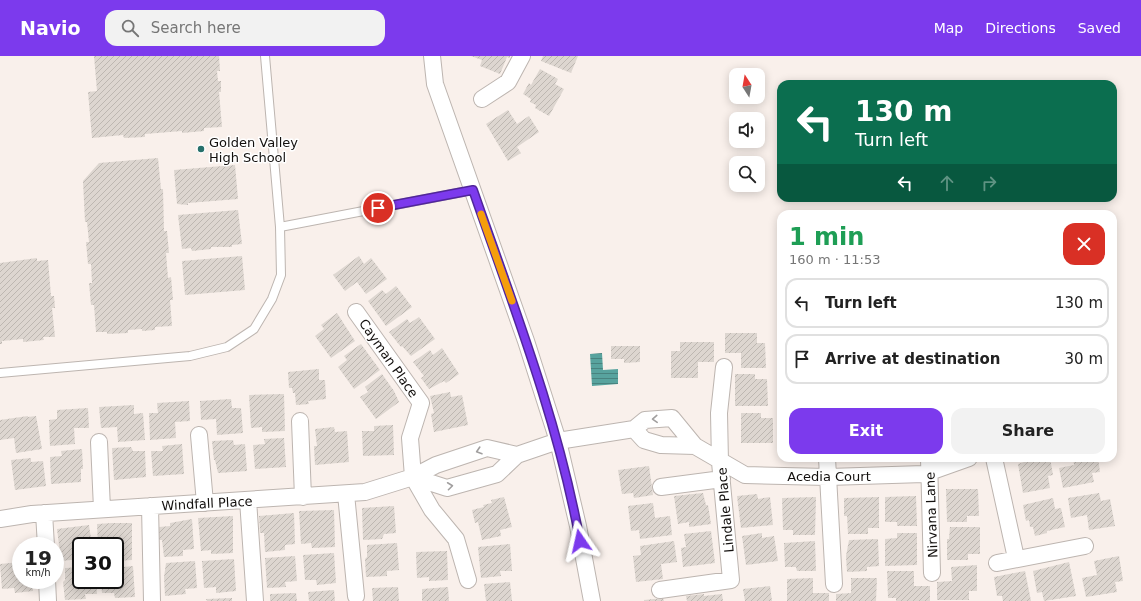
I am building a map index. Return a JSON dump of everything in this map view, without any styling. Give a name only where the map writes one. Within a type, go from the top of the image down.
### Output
[{"type":"street","points":[[432,56],[435,84],[526,341],[558,441],[578,526],[592,601]]},
{"type":"street","points":[[482,99],[508,82],[522,56]]},
{"type":"street","name":"Cayman Place","points":[[356,312],[421,403],[410,438],[413,478],[432,510],[456,539],[468,580]]},
{"type":"street","name":"Lindale Place","points":[[660,590],[732,580],[720,462],[719,413],[724,367]]},
{"type":"street","name":"Acedia Court","points":[[516,454],[558,441],[634,429],[645,420],[672,418],[695,446],[720,462],[745,474],[828,478],[924,474],[929,465],[946,462]]},
{"type":"street","points":[[300,421],[303,497]]},
{"type":"street","points":[[634,429],[644,440],[661,445],[695,446]]},
{"type":"street","points":[[199,435],[205,503]]},
{"type":"street","points":[[99,442],[102,509]]},
{"type":"street","name":"Windfall Place","points":[[0,515],[365,492],[413,478],[436,465],[487,448],[516,454]]},
{"type":"street","points":[[413,478],[447,488],[497,474],[516,454]]},
{"type":"street","points":[[827,462],[834,584]]},
{"type":"street","points":[[995,462],[1016,558]]},
{"type":"street","name":"Nirvana Lane","points":[[929,465],[932,573]]},
{"type":"street","points":[[661,487],[722,480]]},
{"type":"street","points":[[346,494],[356,596]]},
{"type":"street","points":[[248,500],[255,601]]},
{"type":"street","points":[[150,506],[152,601]]},
{"type":"street","points":[[44,513],[45,537]]},
{"type":"street","points":[[997,563],[1016,558],[1085,546]]},
{"type":"street","points":[[47,589],[48,601]]},
{"type":"lane","points":[[0,373],[190,356],[227,347],[254,329],[272,299],[281,275],[280,227],[265,56]]},
{"type":"lane","points":[[280,227],[473,190]]},
{"type":"water","points":[[602,353],[603,370],[618,369],[618,384],[592,386],[590,354]]},
{"type":"building","points":[[94,56],[219,56],[220,71],[217,71],[218,81],[221,81],[221,92],[219,92],[222,127],[204,128],[204,131],[182,133],[182,131],[145,134],[145,137],[124,138],[123,135],[92,138],[88,92],[97,91]]},
{"type":"building","points":[[471,56],[510,56],[510,58],[507,57],[500,74],[480,66],[482,60]]},
{"type":"building","points":[[543,56],[578,56],[571,73],[541,61]]},
{"type":"building","points":[[540,69],[558,79],[555,84],[564,89],[549,116],[535,108],[536,105],[530,102],[531,99],[523,94],[529,83],[531,85]]},
{"type":"building","points":[[508,110],[517,124],[529,116],[539,132],[517,147],[521,153],[508,161],[486,124]]},
{"type":"building","points":[[158,158],[161,189],[163,189],[164,231],[167,231],[169,253],[166,253],[168,278],[171,277],[173,300],[170,300],[172,326],[155,327],[155,330],[128,330],[128,333],[107,334],[107,332],[96,332],[94,305],[91,305],[89,283],[92,283],[91,264],[88,264],[86,242],[89,242],[87,222],[85,222],[83,181],[99,163]]},
{"type":"building","points":[[235,165],[238,199],[188,203],[188,205],[177,204],[174,170]]},
{"type":"building","points":[[238,210],[242,244],[232,245],[232,247],[211,247],[211,249],[192,251],[191,248],[182,249],[178,215]]},
{"type":"building","points":[[242,256],[245,290],[185,295],[182,261]]},
{"type":"building","points":[[359,256],[364,264],[371,258],[387,279],[366,294],[357,282],[345,291],[333,275]]},
{"type":"building","points":[[37,258],[37,261],[48,260],[51,296],[54,296],[55,308],[52,308],[55,337],[43,337],[44,340],[23,342],[23,339],[2,341],[2,344],[0,344],[0,263]]},
{"type":"building","points":[[396,286],[412,307],[386,326],[368,301],[382,290],[386,294]]},
{"type":"building","points":[[337,313],[355,341],[331,358],[315,336],[324,329],[321,325]]},
{"type":"building","points":[[419,317],[435,339],[411,356],[402,346],[401,347],[389,332],[407,319],[410,323]]},
{"type":"building","points":[[725,333],[757,333],[757,343],[765,343],[766,368],[741,368],[741,353],[725,353]]},
{"type":"building","points":[[680,342],[714,342],[714,362],[698,362],[698,378],[671,378],[671,351],[680,351]]},
{"type":"building","points":[[361,344],[380,370],[354,389],[338,367],[347,360],[344,356]]},
{"type":"building","points":[[611,346],[640,346],[640,362],[624,363],[624,359],[611,359]]},
{"type":"building","points":[[442,348],[459,374],[446,383],[444,381],[429,389],[421,378],[424,376],[413,362],[430,350],[433,355]]},
{"type":"building","points":[[319,369],[319,380],[325,380],[326,399],[308,401],[309,404],[296,405],[295,393],[293,393],[292,388],[289,388],[288,372]]},
{"type":"building","points":[[382,374],[394,391],[399,402],[376,419],[360,397],[368,392],[365,387]]},
{"type":"building","points":[[735,374],[755,374],[755,379],[767,379],[768,406],[735,406]]},
{"type":"building","points":[[450,392],[451,397],[462,395],[468,425],[434,432],[431,414],[434,413],[430,396]]},
{"type":"building","points":[[284,394],[285,431],[262,432],[262,427],[251,428],[249,395]]},
{"type":"building","points":[[231,399],[232,408],[241,408],[243,433],[217,435],[216,419],[201,420],[200,401]]},
{"type":"building","points":[[189,401],[190,421],[175,422],[176,438],[150,440],[149,413],[158,413],[157,403]]},
{"type":"building","points":[[134,405],[134,414],[143,413],[145,440],[118,442],[117,427],[101,428],[99,407]]},
{"type":"building","points":[[88,408],[89,428],[74,428],[75,444],[50,446],[49,420],[57,419],[57,410]]},
{"type":"building","points":[[741,413],[761,413],[761,418],[773,418],[773,443],[741,443]]},
{"type":"building","points":[[36,416],[42,449],[16,453],[14,438],[0,440],[0,420]]},
{"type":"building","points":[[393,425],[394,455],[363,456],[362,431],[374,431],[374,426]]},
{"type":"building","points":[[334,427],[335,432],[347,431],[349,462],[315,465],[314,446],[317,446],[315,429]]},
{"type":"building","points":[[284,438],[286,467],[255,469],[253,445],[265,444],[264,439]]},
{"type":"building","points":[[233,440],[234,445],[245,444],[247,471],[218,473],[214,460],[212,441]]},
{"type":"building","points":[[182,444],[184,474],[153,476],[151,451],[163,451],[162,446]]},
{"type":"building","points":[[131,447],[133,451],[145,451],[146,477],[114,480],[112,448]]},
{"type":"building","points":[[82,449],[83,469],[81,469],[81,482],[51,484],[50,457],[62,456],[61,451]]},
{"type":"building","points":[[31,458],[31,462],[43,461],[46,486],[15,490],[11,460]]},
{"type":"building","points":[[1024,462],[1051,462],[1053,475],[1048,476],[1050,488],[1023,493],[1018,464]]},
{"type":"building","points":[[1074,462],[1099,462],[1100,472],[1092,473],[1094,482],[1063,488],[1059,468],[1074,465]]},
{"type":"building","points":[[649,466],[653,495],[634,498],[633,493],[622,494],[618,470]]},
{"type":"building","points":[[946,489],[978,489],[979,516],[967,516],[967,522],[947,522]]},
{"type":"building","points":[[703,493],[706,505],[708,505],[711,524],[689,527],[689,522],[678,524],[674,496]]},
{"type":"building","points":[[1099,493],[1101,501],[1110,499],[1115,526],[1089,530],[1087,515],[1071,518],[1068,498]]},
{"type":"building","points":[[757,494],[758,499],[770,497],[773,525],[741,528],[737,496]]},
{"type":"building","points":[[916,496],[917,526],[897,526],[897,522],[885,522],[885,497]]},
{"type":"building","points":[[504,497],[512,527],[500,530],[501,536],[482,540],[478,522],[475,523],[472,510],[492,503],[491,500]]},
{"type":"building","points":[[816,497],[815,535],[793,535],[793,530],[783,530],[782,498]]},
{"type":"building","points":[[879,497],[879,528],[868,528],[868,534],[848,534],[847,516],[844,516],[844,498]]},
{"type":"building","points":[[1053,498],[1055,509],[1061,508],[1065,527],[1047,531],[1047,533],[1035,536],[1033,527],[1030,527],[1029,520],[1026,521],[1023,505]]},
{"type":"building","points":[[653,503],[655,518],[670,516],[672,535],[640,539],[639,530],[631,531],[628,506]]},
{"type":"building","points":[[394,506],[396,533],[384,534],[382,539],[363,540],[362,508]]},
{"type":"building","points":[[334,510],[335,547],[312,548],[311,543],[301,544],[299,511]]},
{"type":"building","points":[[294,513],[295,544],[285,545],[285,550],[265,552],[264,533],[260,533],[259,516]]},
{"type":"building","points":[[233,516],[233,553],[211,554],[211,550],[201,551],[198,518]]},
{"type":"building","points":[[192,519],[194,549],[183,550],[183,556],[164,557],[162,540],[159,540],[159,527],[170,526],[170,523]]},
{"type":"building","points":[[132,523],[132,560],[124,560],[124,537],[98,537],[97,524]]},
{"type":"building","points":[[89,525],[91,537],[72,537],[72,560],[64,561],[64,537],[58,537],[57,529]]},
{"type":"building","points":[[950,527],[980,527],[980,554],[968,554],[968,560],[947,560],[947,539],[949,539]]},
{"type":"building","points":[[711,531],[715,563],[683,567],[681,548],[686,547],[684,534]]},
{"type":"building","points":[[762,533],[762,538],[774,536],[778,561],[746,565],[742,536]]},
{"type":"building","points":[[897,533],[917,533],[917,565],[885,566],[885,539],[897,538]]},
{"type":"building","points":[[878,539],[879,566],[867,567],[867,571],[847,572],[846,556],[849,540]]},
{"type":"building","points":[[674,541],[677,562],[661,564],[663,579],[636,582],[633,556],[641,555],[640,546]]},
{"type":"building","points":[[815,541],[816,571],[797,571],[796,567],[785,567],[784,543]]},
{"type":"building","points":[[397,543],[399,570],[387,571],[387,576],[366,577],[365,559],[367,557],[367,545]]},
{"type":"building","points":[[510,544],[512,571],[500,571],[501,576],[481,578],[478,547]]},
{"type":"building","points":[[447,551],[448,580],[429,581],[429,577],[417,578],[416,552]]},
{"type":"building","points":[[334,553],[336,583],[317,585],[316,580],[305,580],[303,555]]},
{"type":"building","points":[[295,556],[297,581],[285,582],[286,587],[267,588],[265,558]]},
{"type":"building","points":[[1119,556],[1123,581],[1115,582],[1117,592],[1086,597],[1082,578],[1097,575],[1094,561]]},
{"type":"building","points":[[234,559],[236,591],[216,593],[216,587],[204,588],[202,561]]},
{"type":"building","points":[[195,561],[197,588],[185,589],[186,594],[165,596],[164,577],[166,563]]},
{"type":"building","points":[[1069,562],[1076,596],[1044,601],[1042,592],[1037,593],[1033,571]]},
{"type":"building","points":[[12,563],[12,588],[2,589],[0,564]]},
{"type":"building","points":[[977,565],[977,591],[969,591],[969,600],[937,600],[937,582],[952,581],[951,567]]},
{"type":"building","points":[[133,566],[135,597],[115,598],[114,593],[102,593],[102,589],[124,589],[124,567]]},
{"type":"building","points":[[65,568],[72,568],[72,589],[97,589],[97,594],[85,594],[86,599],[65,600],[64,589]]},
{"type":"building","points":[[887,571],[914,571],[914,586],[930,586],[930,601],[896,601],[896,598],[888,598]]},
{"type":"building","points":[[1025,571],[1031,601],[1003,601],[1002,596],[997,596],[994,577]]},
{"type":"building","points":[[813,578],[813,593],[829,593],[829,601],[787,601],[787,579]]},
{"type":"building","points":[[851,578],[877,578],[876,601],[836,601],[836,594],[851,593]]},
{"type":"building","points":[[510,582],[512,601],[486,601],[484,584]]},
{"type":"building","points":[[770,586],[772,601],[745,601],[743,589]]},
{"type":"building","points":[[398,587],[399,601],[373,601],[372,588]]},
{"type":"building","points":[[448,587],[449,601],[422,601],[422,589]]},
{"type":"building","points":[[14,589],[33,589],[33,591],[15,593]]},
{"type":"building","points":[[334,590],[335,601],[309,601],[308,592]]},
{"type":"building","points":[[296,593],[297,601],[270,601],[270,594]]},
{"type":"building","points":[[704,594],[704,596],[722,594],[723,601],[687,601],[686,596]]},
{"type":"building","points":[[232,598],[232,601],[207,601],[206,599]]},
{"type":"building","points":[[663,598],[664,601],[644,601],[644,600]]},
{"type":"slow traffic","points":[[481,214],[512,301]]},
{"type":"place","name":"Golden Valley High School","points":[[201,149]]},
{"type":"route","points":[[378,208],[473,190],[526,341],[558,441],[578,526],[580,541]]}]
